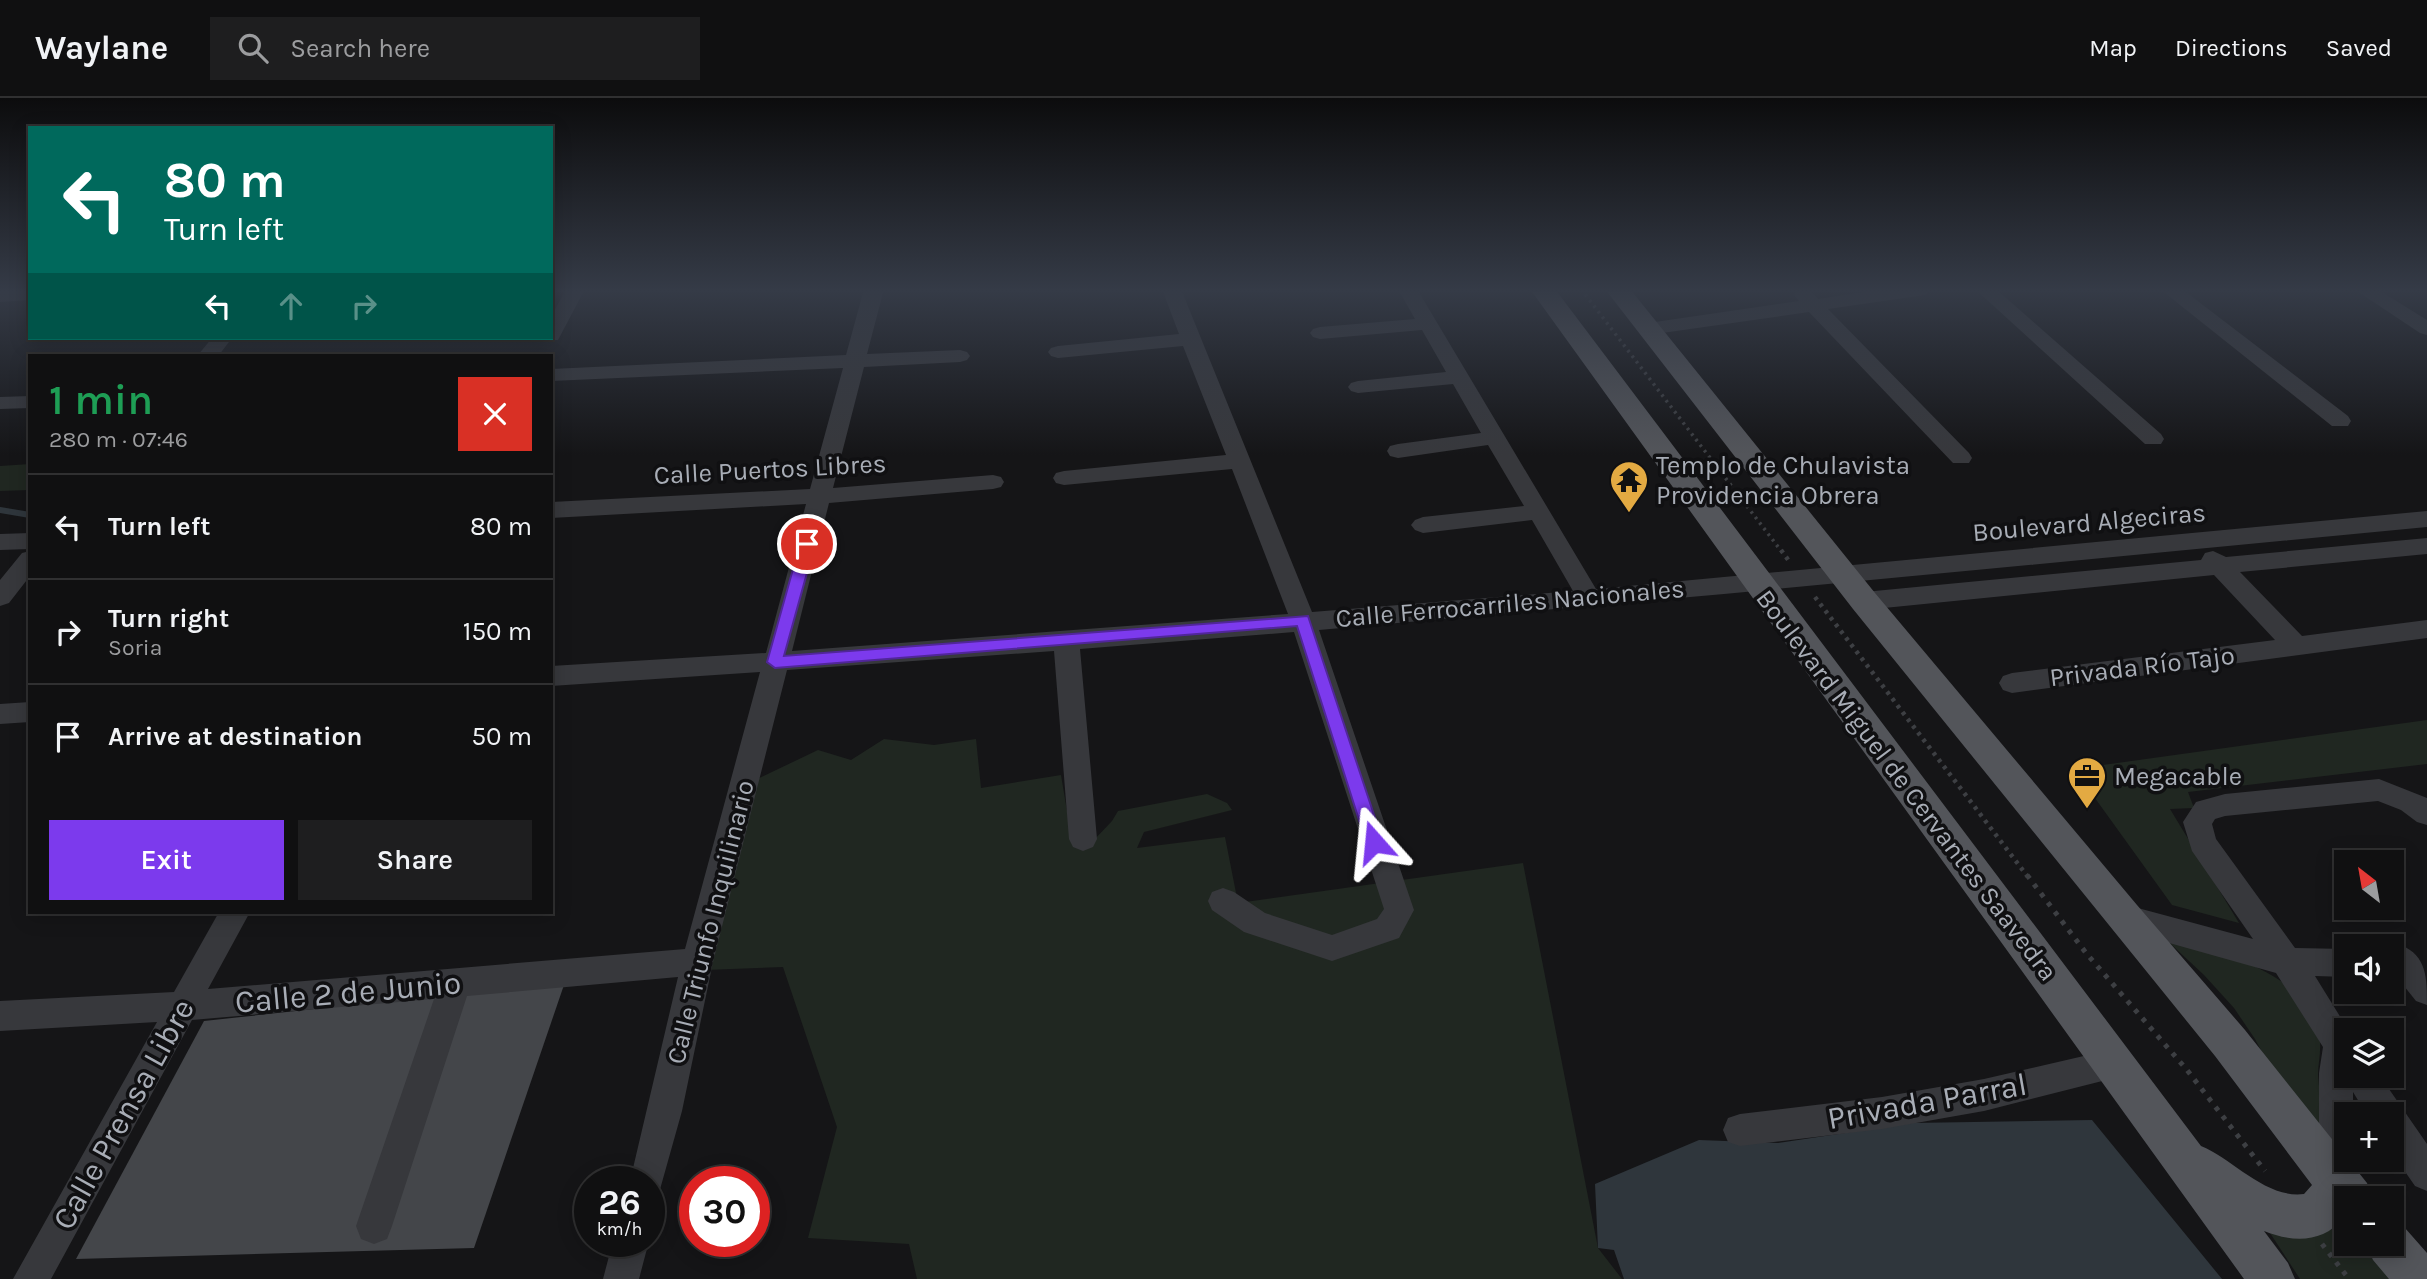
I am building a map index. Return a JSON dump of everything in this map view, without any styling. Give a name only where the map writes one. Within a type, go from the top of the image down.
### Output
[{"type":"main road","name":"Boulevard Miguel de Cervantes Saavedra","points":[[1582,344],[2272,1279]]},
{"type":"main road","points":[[1661,344],[1864,601],[2230,1043],[2340,1186]]},
{"type":"main road","points":[[2185,1158],[2267,1210],[2301,1218],[2317,1213],[2334,1198]]},
{"type":"main road","points":[[2399,1256],[2419,1279]]},
{"type":"street","points":[[775,662],[821,496],[858,344]]},
{"type":"street","points":[[1059,352],[1138,344]]},
{"type":"street","points":[[1192,344],[1303,620],[1374,842],[1399,910],[1388,929],[1332,948],[1255,923],[1223,901]]},
{"type":"street","points":[[1439,344],[1589,597]]},
{"type":"street","points":[[1852,344],[1961,458]]},
{"type":"street","points":[[2046,344],[2153,439]]},
{"type":"street","points":[[2240,344],[2340,421]]},
{"type":"street","points":[[553,375],[960,356]]},
{"type":"street","points":[[1358,387],[1459,377]]},
{"type":"street","points":[[0,403],[28,402]]},
{"type":"street","points":[[1398,451],[1494,438]]},
{"type":"street","points":[[1064,478],[1240,461]]},
{"type":"street","name":"Calle Puertos Libres","points":[[553,510],[821,496],[993,482]]},
{"type":"street","points":[[1423,525],[1538,512]]},
{"type":"street","name":"Boulevard Algeciras","points":[[1756,583],[2427,519]]},
{"type":"street","points":[[0,542],[28,541]]},
{"type":"street","name":"Privada Río Tajo","points":[[2186,542],[2284,648]]},
{"type":"street","points":[[1864,601],[2427,546]]},
{"type":"street","points":[[0,597],[28,562]]},
{"type":"street","name":"Calle Ferrocarriles Nacionales","points":[[553,676],[1066,640],[1756,583]]},
{"type":"street","name":"Privada Río Tajo","points":[[2012,683],[2427,629]]},
{"type":"street","points":[[1066,640],[1083,839]]},
{"type":"street","name":"Calle Triunfo Inquilinario","points":[[651,1166],[666,1111],[697,962],[775,662]]},
{"type":"street","points":[[0,714],[28,712]]},
{"type":"street","points":[[2334,1033],[2202,843],[2197,831],[2200,816],[2206,810],[2237,804],[2379,790],[2411,802],[2427,814]]},
{"type":"street","name":"Calle Prensa Libre","points":[[31,1279],[234,914]]},
{"type":"street","points":[[2123,917],[2286,962],[2334,963]]},
{"type":"street","points":[[2407,958],[2427,991]]},
{"type":"street","name":"Calle 2 de Junio","points":[[0,1016],[183,1006],[697,962]]},
{"type":"street","points":[[374,1226],[455,983]]},
{"type":"street","name":"Privada Parral","points":[[1740,1130],[1882,1113],[1933,1104],[2114,1064]]},
{"type":"street","points":[[2337,1088],[2343,1186]]},
{"type":"street","points":[[2404,1140],[2427,1174]]},
{"type":"street","points":[[621,1279],[627,1257]]},
{"type":"path","points":[[1623,344],[2078,942],[2187,1070],[2269,1176]]},
{"type":"path","points":[[2301,1218],[2349,1279]]},
{"type":"shaded area","points":[[28,464],[28,490],[0,491],[0,466]]},
{"type":"shaded area","points":[[2427,720],[2427,764],[2188,792],[2194,808],[2170,809],[2239,923],[2172,905],[2074,769]]},
{"type":"shaded area","points":[[884,739],[934,745],[976,739],[981,788],[1061,775],[1071,835],[1093,841],[1118,811],[1207,794],[1227,803],[1232,810],[1144,832],[1137,848],[1225,837],[1238,903],[1523,863],[1598,1248],[1622,1279],[917,1279],[909,1244],[808,1238],[837,1127],[783,967],[705,970],[751,782],[818,750],[851,760]]},
{"type":"shaded area","points":[[2160,934],[2233,957],[2258,968],[2281,981],[2300,998],[2314,1018],[2320,1042],[2318,1075],[2325,1129],[2279,1084],[2255,1039],[2234,1008],[2204,975]]},
{"type":"shaded area","points":[[2092,1120],[2222,1279],[1624,1279],[1614,1250],[1598,1248],[1595,1184],[1699,1140],[1778,1143],[1912,1123]]},
{"type":"shaded area","points":[[2253,1207],[2334,1207],[2334,1256],[2380,1256],[2401,1279],[2300,1279]]},
{"type":"building","points":[[565,982],[474,1248],[76,1259],[204,1021]]},
{"type":"waterway","points":[[0,510],[28,515]]},
{"type":"place","name":"Templo de Chulavista Providencia Obrera","points":[[1629,514]]},
{"type":"place","name":"Megacable","points":[[2087,810]]},
{"type":"route","points":[[807,544],[775,662],[1303,620],[1374,842]]}]
